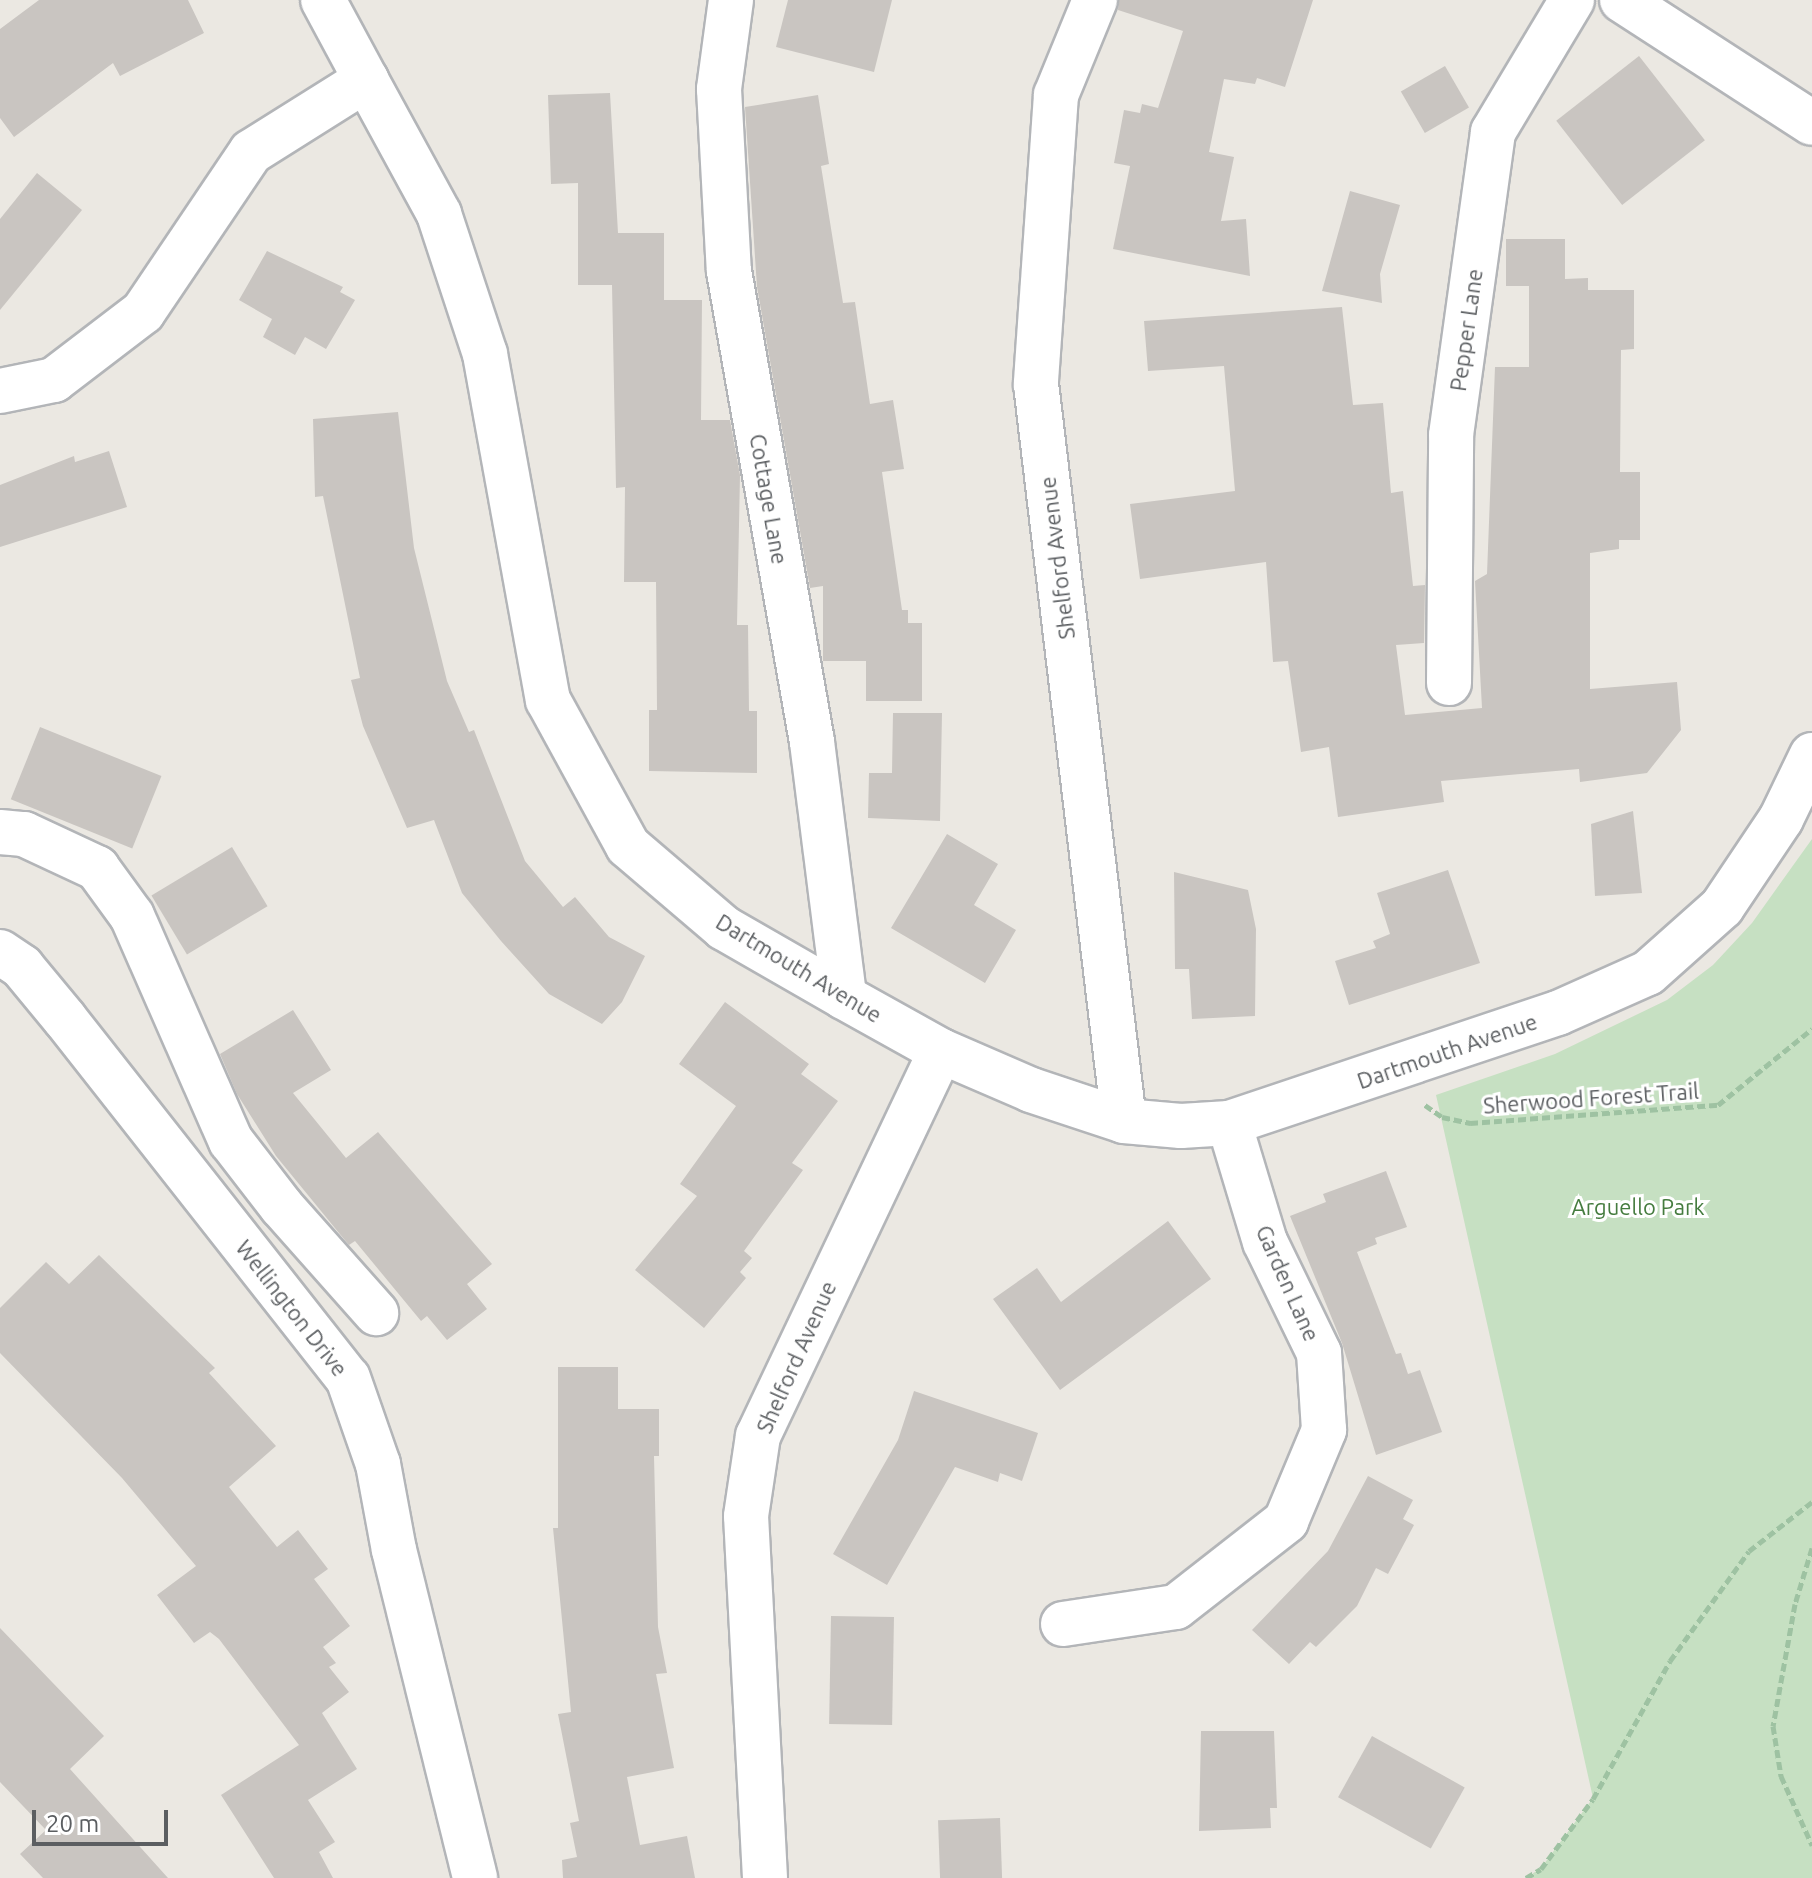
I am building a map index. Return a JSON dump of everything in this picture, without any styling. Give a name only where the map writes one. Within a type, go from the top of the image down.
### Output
[{"type":"street","name":"Dartmouth Avenue","points":[[323,0],[439,214],[485,354],[548,700],[628,846],[724,928],[941,1051],[1031,1090],[1124,1121],[1181,1126],[1229,1123],[1558,1013],[1648,973],[1722,907],[1767,842],[1812,755]]},
{"type":"street","name":"Cottage Lane","points":[[731,0],[719,89],[729,271],[812,742],[844,997]]},
{"type":"street","name":"Shelford Avenue","points":[[1095,0],[1056,95],[1036,384],[1124,1121]]},
{"type":"street","name":"Pepper Lane","points":[[1449,683],[1451,435],[1493,132],[1572,0]]},
{"type":"street","points":[[1622,0],[1812,123]]},
{"type":"street","points":[[0,391],[54,380],[143,312],[251,152],[366,80]]},
{"type":"street","points":[[0,832],[24,834],[97,868],[132,916],[231,1141],[282,1207],[376,1313]]},
{"type":"street","name":"Wellington Drive","points":[[0,952],[22,967],[65,1019],[348,1378],[378,1464],[394,1550],[475,1878]]},
{"type":"street","name":"Shelford Avenue","points":[[765,1878],[746,1516],[758,1436],[941,1051]]},
{"type":"street","name":"Garden Lane","points":[[1063,1624],[1176,1607],[1286,1521],[1324,1430],[1319,1353],[1265,1242],[1229,1123]]},
{"type":"path","name":"Sherwood Forest Trail","points":[[1442,1117],[1470,1123],[1718,1105],[1812,1029]]},
{"type":"path","points":[[1526,1878],[1541,1869],[1593,1799],[1670,1661],[1749,1551],[1812,1502]]},
{"type":"path","points":[[1812,1548],[1792,1618],[1773,1726],[1781,1776],[1812,1845]]},
{"type":"green space","name":"Arguello Park","points":[[1812,839],[1812,1878],[1526,1878],[1541,1868],[1593,1798],[1436,1095],[1555,1054],[1667,1000],[1713,965],[1752,923]]},
{"type":"building","points":[[39,0],[188,0],[204,33],[120,76],[113,63],[14,137],[0,118],[0,29]]},
{"type":"building","points":[[788,0],[892,0],[874,72],[776,47]]},
{"type":"building","points":[[1119,0],[1313,0],[1285,87],[1257,78],[1255,84],[1224,79],[1209,152],[1234,157],[1221,221],[1246,219],[1250,276],[1113,249],[1130,166],[1114,163],[1124,110],[1140,113],[1142,104],[1158,108],[1183,31],[1118,10]]},
{"type":"building","points":[[1639,56],[1705,140],[1622,205],[1556,121]]},
{"type":"building","points":[[1445,66],[1469,108],[1425,133],[1401,92]]},
{"type":"building","points":[[610,93],[618,233],[664,233],[664,300],[702,300],[701,420],[730,420],[740,475],[737,625],[748,625],[749,711],[757,711],[757,773],[649,771],[649,710],[657,710],[656,582],[624,582],[625,487],[616,488],[612,285],[578,285],[578,183],[551,184],[548,95]]},
{"type":"building","points":[[818,95],[829,164],[821,166],[843,303],[855,302],[870,404],[893,400],[904,469],[882,472],[902,610],[908,610],[908,623],[922,623],[922,701],[866,701],[866,661],[823,661],[823,586],[810,588],[757,287],[745,107]]},
{"type":"building","points":[[37,173],[82,210],[0,310],[0,219]]},
{"type":"building","points":[[1350,191],[1400,205],[1380,274],[1382,303],[1322,291]]},
{"type":"building","points":[[1506,239],[1565,239],[1565,279],[1588,278],[1588,290],[1634,290],[1634,349],[1621,350],[1620,472],[1640,472],[1640,540],[1619,540],[1619,549],[1590,553],[1590,689],[1677,682],[1681,730],[1647,773],[1580,782],[1579,769],[1441,781],[1444,802],[1338,817],[1329,747],[1301,752],[1288,661],[1273,662],[1266,562],[1140,579],[1130,504],[1235,491],[1224,366],[1148,371],[1144,321],[1342,307],[1353,405],[1383,403],[1391,493],[1403,491],[1413,586],[1425,585],[1424,643],[1396,645],[1405,715],[1482,708],[1475,581],[1487,574],[1495,367],[1529,367],[1529,286],[1506,286]]},
{"type":"building","points":[[267,251],[343,287],[340,292],[355,300],[326,349],[305,337],[295,355],[263,337],[272,319],[239,300]]},
{"type":"building","points":[[398,412],[414,548],[447,681],[469,732],[474,730],[525,861],[563,907],[575,897],[609,937],[645,956],[622,1002],[602,1024],[549,994],[501,941],[462,893],[434,820],[407,828],[363,726],[351,680],[360,678],[323,496],[315,497],[313,419]]},
{"type":"building","points":[[109,451],[127,507],[0,547],[0,485],[74,456],[75,462]]},
{"type":"building","points":[[893,713],[942,713],[940,821],[868,818],[869,773],[892,773]]},
{"type":"building","points":[[40,727],[161,776],[132,848],[11,799]]},
{"type":"building","points":[[1633,811],[1642,893],[1595,896],[1591,824]]},
{"type":"building","points":[[947,834],[998,864],[974,905],[1016,930],[985,983],[891,928]]},
{"type":"building","points":[[232,847],[268,906],[187,955],[151,895]]},
{"type":"building","points":[[1448,870],[1480,963],[1349,1005],[1335,961],[1376,948],[1373,941],[1390,934],[1377,893]]},
{"type":"building","points":[[1174,872],[1248,890],[1256,929],[1255,1016],[1192,1019],[1189,969],[1175,969]]},
{"type":"building","points":[[725,1002],[809,1064],[801,1074],[838,1101],[792,1163],[803,1170],[744,1251],[752,1258],[740,1272],[746,1278],[704,1328],[635,1270],[697,1196],[680,1184],[736,1106],[679,1064]]},
{"type":"building","points":[[293,1010],[331,1070],[293,1093],[346,1158],[378,1132],[492,1264],[467,1284],[487,1309],[447,1340],[427,1316],[421,1321],[355,1241],[349,1245],[276,1156],[237,1094],[220,1054]]},
{"type":"building","points":[[1386,1171],[1407,1227],[1375,1238],[1377,1244],[1357,1252],[1396,1354],[1401,1353],[1408,1374],[1420,1370],[1442,1432],[1376,1455],[1342,1343],[1290,1216],[1326,1202],[1323,1194]]},
{"type":"building","points":[[1168,1221],[1211,1279],[1060,1390],[993,1299],[1037,1268],[1061,1302]]},
{"type":"building","points":[[99,1255],[215,1368],[209,1373],[276,1446],[229,1487],[277,1547],[298,1530],[328,1569],[314,1579],[350,1626],[323,1647],[336,1663],[329,1667],[349,1692],[322,1713],[357,1769],[308,1800],[335,1842],[319,1852],[333,1878],[274,1878],[221,1795],[299,1745],[219,1639],[210,1632],[194,1643],[157,1595],[196,1566],[122,1478],[0,1353],[0,1308],[46,1262],[69,1284]]},
{"type":"building","points":[[558,1367],[618,1367],[618,1409],[659,1409],[659,1456],[654,1456],[658,1627],[667,1673],[656,1674],[674,1768],[627,1777],[640,1845],[687,1836],[695,1878],[563,1878],[562,1860],[577,1857],[570,1823],[579,1821],[558,1714],[571,1712],[553,1528],[558,1528]]},
{"type":"building","points":[[914,1391],[1038,1433],[1022,1481],[1000,1473],[998,1482],[955,1467],[887,1585],[833,1554],[898,1440]]},
{"type":"building","points":[[1368,1476],[1413,1500],[1403,1519],[1414,1525],[1388,1574],[1376,1568],[1357,1606],[1316,1647],[1310,1642],[1289,1664],[1252,1630],[1328,1551]]},
{"type":"building","points":[[831,1616],[894,1617],[892,1725],[829,1724]]},
{"type":"building","points":[[0,1628],[104,1736],[70,1769],[168,1878],[43,1878],[20,1854],[46,1830],[0,1782]]},
{"type":"building","points":[[1201,1731],[1274,1731],[1277,1808],[1270,1808],[1271,1828],[1199,1831]]},
{"type":"building","points":[[1372,1736],[1465,1787],[1431,1849],[1338,1797]]},
{"type":"building","points":[[1000,1818],[1002,1878],[940,1878],[938,1820]]}]
